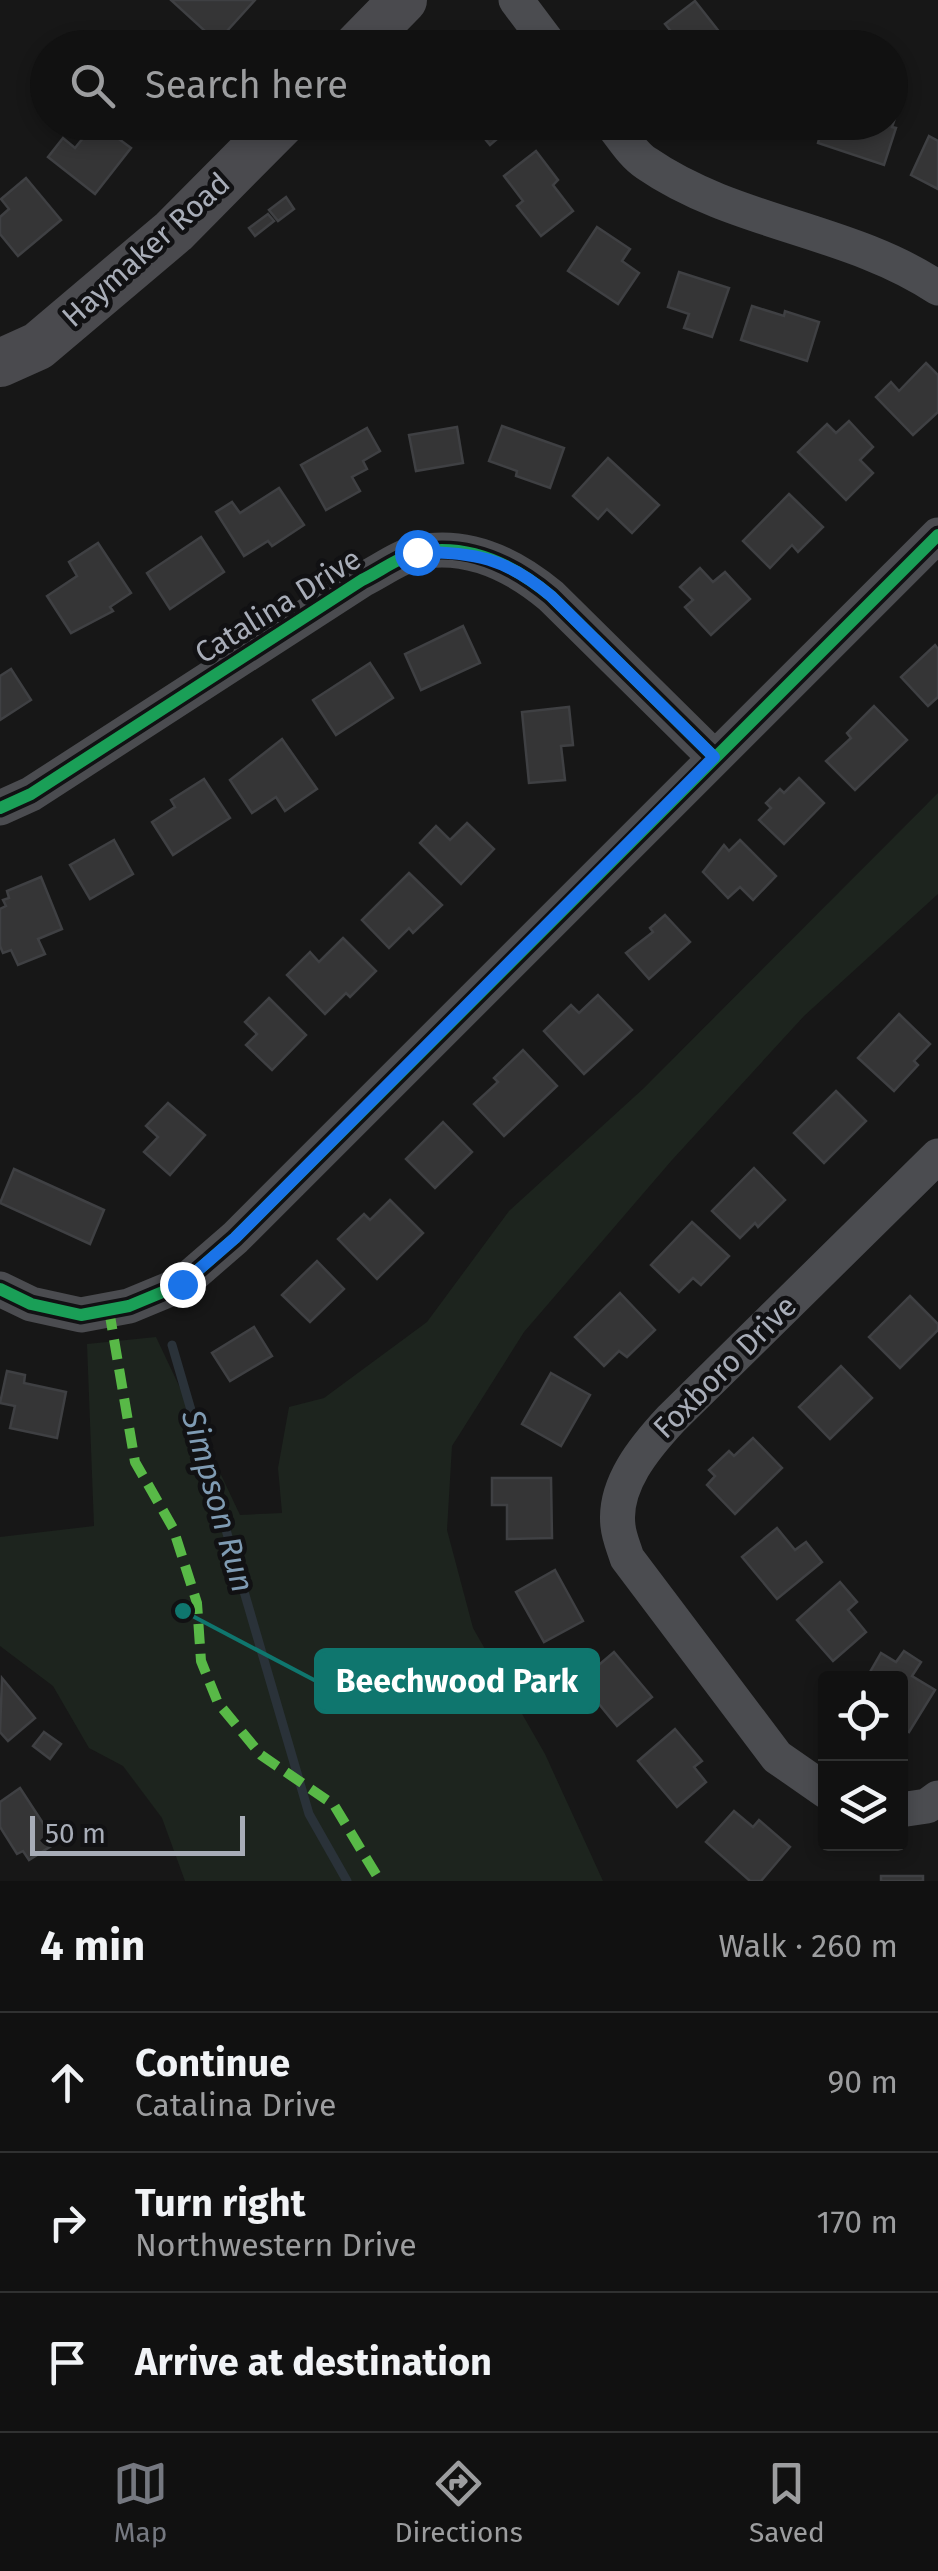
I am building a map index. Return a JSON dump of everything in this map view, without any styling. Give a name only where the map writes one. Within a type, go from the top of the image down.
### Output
[{"type":"main road","points":[[373,30],[402,0]]},
{"type":"main road","name":"Haymaker Road","points":[[0,362],[38,346],[174,231],[264,140]]},
{"type":"street","points":[[516,0],[538,30]]},
{"type":"street","points":[[625,140],[644,162],[696,194],[868,254],[938,288]]},
{"type":"street","points":[[0,1289],[31,1304],[81,1315],[129,1306],[182,1284],[235,1238],[938,535]]},
{"type":"street","name":"Catalina Drive","points":[[0,808],[31,794],[362,580],[417,552],[455,552],[492,558],[524,574],[714,757]]},
{"type":"street","name":"Foxboro Drive","points":[[818,1785],[777,1757],[627,1558],[617,1525],[622,1492],[642,1451],[671,1419],[938,1156]]},
{"type":"street","points":[[908,1809],[926,1806],[938,1798]]},
{"type":"shaded area","points":[[938,793],[938,894],[804,1016],[672,1160],[524,1332],[452,1446],[447,1530],[473,1628],[545,1754],[603,1881],[185,1881],[162,1818],[123,1766],[89,1748],[53,1686],[0,1646],[0,1537],[94,1526],[87,1344],[156,1337],[240,1515],[282,1513],[278,1468],[289,1407],[324,1398],[427,1322],[509,1211],[644,1088]]},
{"type":"building","points":[[171,0],[255,0],[228,30],[204,30]]},
{"type":"building","points":[[695,1],[718,30],[670,30],[665,24]]},
{"type":"building","points":[[929,136],[938,141],[938,189],[911,175]]},
{"type":"building","points":[[61,140],[75,148],[81,140],[120,140],[131,148],[95,194],[48,157]]},
{"type":"building","points":[[819,140],[892,140],[884,165],[818,143]]},
{"type":"building","points":[[536,151],[558,180],[553,185],[573,211],[541,236],[517,206],[523,201],[504,176]]},
{"type":"building","points":[[26,178],[61,220],[18,256],[0,234],[0,217],[9,209],[1,199]]},
{"type":"building","points":[[286,197],[294,209],[278,221],[269,210]]},
{"type":"building","points":[[268,214],[274,221],[255,236],[249,228]]},
{"type":"building","points":[[597,227],[630,249],[622,261],[639,273],[618,304],[568,271]]},
{"type":"building","points":[[679,272],[729,288],[712,337],[684,328],[689,314],[668,307]]},
{"type":"building","points":[[752,306],[819,322],[807,361],[741,340]]},
{"type":"building","points":[[926,363],[938,375],[938,412],[913,435],[876,397],[891,382],[899,391]]},
{"type":"building","points":[[849,421],[873,447],[860,460],[873,473],[846,500],[798,452],[827,424],[836,433]]},
{"type":"building","points":[[502,426],[564,448],[550,488],[489,461]]},
{"type":"building","points":[[457,427],[463,463],[416,471],[409,435]]},
{"type":"building","points":[[367,428],[380,451],[363,461],[367,469],[352,477],[360,491],[326,510],[301,465]]},
{"type":"building","points":[[608,458],[659,505],[632,533],[607,509],[598,519],[573,496]]},
{"type":"building","points":[[279,488],[304,525],[272,546],[268,541],[244,556],[216,512],[232,502],[240,513]]},
{"type":"building","points":[[789,494],[823,527],[798,552],[792,545],[770,568],[743,541]]},
{"type":"building","points":[[201,537],[224,572],[170,609],[147,573]]},
{"type":"building","points":[[98,543],[131,593],[110,607],[113,611],[71,633],[47,596],[77,576],[69,562]]},
{"type":"building","points":[[700,568],[713,582],[725,572],[750,599],[711,635],[685,607],[693,600],[680,587]]},
{"type":"building","points":[[463,626],[480,663],[421,690],[405,654]]},
{"type":"building","points":[[935,645],[938,697],[928,706],[901,677]]},
{"type":"building","points":[[370,663],[393,698],[336,735],[313,700]]},
{"type":"building","points":[[11,669],[31,700],[0,720],[0,676]]},
{"type":"building","points":[[874,706],[907,740],[855,790],[826,761],[851,738],[847,733]]},
{"type":"building","points":[[569,707],[573,745],[561,746],[565,780],[529,783],[522,712]]},
{"type":"building","points":[[282,739],[317,789],[285,811],[276,797],[252,813],[230,780]]},
{"type":"building","points":[[799,778],[824,803],[784,844],[759,820],[771,808],[766,803]]},
{"type":"building","points":[[204,779],[230,818],[173,855],[152,822],[175,807],[171,800]]},
{"type":"building","points":[[467,823],[494,849],[461,884],[420,843],[436,826],[450,840]]},
{"type":"building","points":[[114,840],[133,874],[90,899],[70,865]]},
{"type":"building","points":[[740,840],[776,876],[753,900],[740,887],[728,898],[703,872],[724,845],[729,851]]},
{"type":"building","points":[[409,873],[442,905],[413,933],[409,928],[389,948],[362,920]]},
{"type":"building","points":[[41,877],[62,929],[38,939],[45,954],[18,965],[11,950],[3,953],[0,946],[0,909],[6,906],[3,900],[9,898],[7,891]]},
{"type":"building","points":[[665,915],[690,942],[649,979],[626,953],[653,932],[650,928]]},
{"type":"building","points":[[343,938],[376,971],[350,997],[346,993],[325,1014],[287,975],[310,952],[319,962]]},
{"type":"building","points":[[598,995],[632,1030],[584,1074],[544,1031],[571,1005],[579,1013]]},
{"type":"building","points":[[269,998],[306,1035],[272,1070],[246,1045],[257,1034],[245,1022]]},
{"type":"building","points":[[899,1014],[930,1044],[914,1061],[918,1065],[894,1091],[858,1058]]},
{"type":"building","points":[[523,1050],[557,1086],[504,1136],[474,1104]]},
{"type":"building","points":[[836,1091],[866,1121],[824,1163],[794,1133]]},
{"type":"building","points":[[168,1103],[205,1135],[170,1175],[144,1152],[158,1137],[146,1126]]},
{"type":"building","points":[[443,1122],[472,1152],[435,1188],[406,1159]]},
{"type":"building","points":[[754,1168],[785,1200],[758,1227],[755,1223],[740,1238],[712,1211]]},
{"type":"building","points":[[14,1169],[104,1210],[90,1244],[0,1203]]},
{"type":"building","points":[[390,1200],[423,1233],[377,1279],[338,1239],[364,1214],[370,1220]]},
{"type":"building","points":[[692,1222],[729,1256],[701,1285],[693,1278],[679,1292],[651,1265]]},
{"type":"building","points":[[317,1261],[344,1289],[310,1322],[282,1295]]},
{"type":"building","points":[[620,1293],[655,1330],[627,1357],[619,1351],[604,1366],[575,1337]]},
{"type":"building","points":[[910,1296],[938,1324],[938,1330],[900,1368],[869,1337]]},
{"type":"building","points":[[254,1327],[272,1356],[230,1381],[212,1353]]},
{"type":"building","points":[[841,1366],[872,1398],[830,1439],[799,1407]]},
{"type":"building","points":[[7,1371],[25,1375],[24,1383],[66,1392],[57,1438],[10,1428],[15,1406],[0,1403]]},
{"type":"building","points":[[551,1373],[590,1395],[561,1446],[522,1424]]},
{"type":"building","points":[[753,1438],[782,1468],[735,1514],[707,1485],[715,1476],[709,1470],[729,1451],[734,1456]]},
{"type":"building","points":[[492,1478],[551,1478],[552,1538],[507,1539],[507,1505],[492,1505]]},
{"type":"building","points":[[777,1528],[795,1550],[806,1542],[822,1562],[777,1599],[742,1557]]},
{"type":"building","points":[[555,1570],[583,1621],[544,1642],[516,1592]]},
{"type":"building","points":[[840,1582],[857,1602],[848,1610],[866,1632],[833,1661],[797,1620]]},
{"type":"building","points":[[904,1651],[921,1662],[912,1676],[935,1690],[909,1732],[908,1671],[871,1671],[881,1653],[896,1662]]},
{"type":"building","points":[[614,1652],[652,1697],[617,1726],[580,1681]]},
{"type":"building","points":[[2,1678],[35,1718],[8,1741],[0,1732]]},
{"type":"building","points":[[675,1729],[702,1761],[694,1767],[706,1782],[677,1807],[638,1761]]},
{"type":"building","points":[[44,1732],[61,1744],[50,1759],[33,1746]]},
{"type":"building","points":[[20,1788],[56,1843],[29,1860],[23,1851],[17,1854],[0,1827],[0,1802]]},
{"type":"building","points":[[734,1811],[753,1827],[759,1820],[790,1847],[761,1881],[750,1881],[706,1842]]},
{"type":"building","points":[[881,1876],[923,1876],[923,1881],[881,1881]]},
{"type":"waterway","name":"Simpson Run","points":[[172,1345],[309,1814],[347,1881]]},
{"type":"marked path","points":[[109,1310],[135,1462],[173,1528],[197,1603],[201,1661],[218,1703],[261,1755],[334,1805],[380,1881]]},
{"type":"cycle path","points":[[0,1289],[31,1304],[81,1315],[129,1306],[182,1284],[235,1238],[938,535]]},
{"type":"cycle path","points":[[0,808],[31,794],[362,580],[412,554],[438,550],[490,559],[537,585],[714,757]]},
{"type":"place","name":"Beechwood Park","points":[[183,1611]]},
{"type":"route","points":[[182,1284],[235,1238],[714,757],[524,574],[492,558],[455,552],[417,552]]}]
